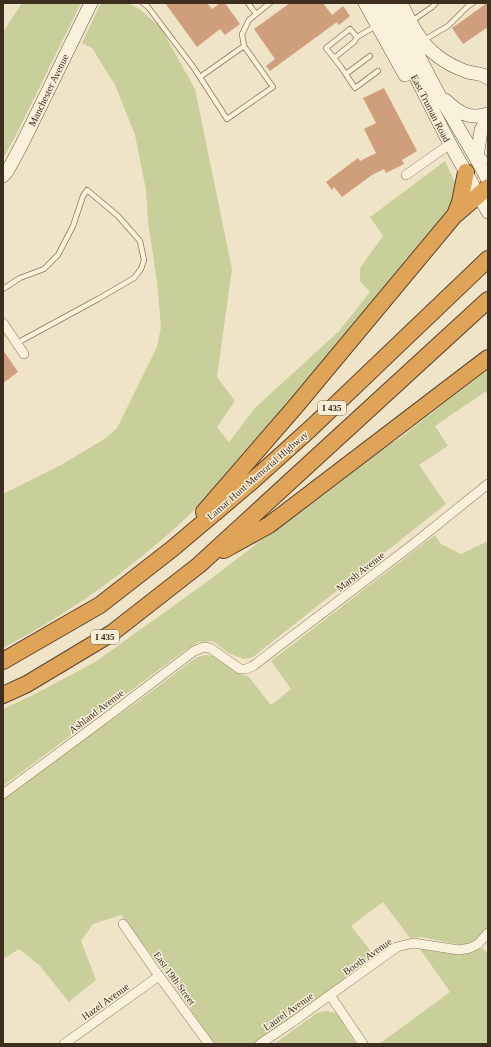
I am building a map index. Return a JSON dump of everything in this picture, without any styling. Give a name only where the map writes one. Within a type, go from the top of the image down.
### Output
[{"type":"highway","points":[[454,216],[460,202],[466,172]]},
{"type":"highway","points":[[172,549],[295,407],[454,216],[483,191]]},
{"type":"highway","name":"Lamar Hunt Memorial Highway","points":[[3,661],[100,605],[172,549],[250,483],[310,429],[488,260]]},
{"type":"highway","name":"I 435","points":[[3,695],[27,684],[112,633],[199,565],[488,300]]},
{"type":"highway","points":[[199,565],[269,525],[488,358]]},
{"type":"main road","name":"Manchester Avenue","points":[[3,176],[8,170],[21,146],[91,3]]},
{"type":"main road","points":[[365,3],[411,86],[450,144]]},
{"type":"main road","name":"East Truman Road","points":[[378,3],[439,95],[468,145],[482,160],[488,180]]},
{"type":"main road","name":"East Truman Road","points":[[391,3],[402,38],[450,144],[466,172],[483,191],[488,212]]},
{"type":"main road","points":[[401,3],[417,34],[431,51],[446,62],[466,72],[483,74],[488,78]]},
{"type":"main road","points":[[439,95],[453,108],[464,114],[480,117],[488,114]]},
{"type":"main road","points":[[482,160],[482,130],[488,118]]},
{"type":"street","points":[[406,175],[450,144]]},
{"type":"street","points":[[3,323],[24,354]]},
{"type":"street","name":"Marsh Avenue","points":[[204,647],[210,648],[240,669],[246,669],[253,666],[488,485]]},
{"type":"street","name":"Ashland Avenue","points":[[3,794],[194,651],[204,647]]},
{"type":"street","name":"East 19th Street","points":[[123,924],[209,1044]]},
{"type":"street","name":"Booth Avenue","points":[[330,995],[397,947],[413,943],[459,950],[470,948],[478,944],[488,934]]},
{"type":"street","name":"Hazel Avenue","points":[[64,1044],[159,976]]},
{"type":"street","points":[[330,995],[363,1044]]},
{"type":"street","name":"Laurel Avenue","points":[[260,1044],[330,995]]},
{"type":"lane","points":[[143,3],[148,7],[200,77],[227,119],[272,87],[244,46],[242,34],[249,20],[270,3]]},
{"type":"lane","points":[[248,3],[256,14]]},
{"type":"lane","points":[[410,21],[436,3]]},
{"type":"lane","points":[[423,41],[448,26],[473,3]]},
{"type":"lane","points":[[334,58],[357,38],[377,25]]},
{"type":"lane","points":[[357,38],[350,29],[326,48],[355,88],[378,71]]},
{"type":"lane","points":[[200,77],[244,46]]},
{"type":"lane","points":[[346,74],[370,56]]},
{"type":"lane","points":[[3,289],[20,278],[44,269],[58,255],[73,226],[83,196],[87,190],[118,216],[140,241],[144,260],[141,269],[134,278],[17,343]]},
{"type":"green space","points":[[22,3],[81,3],[14,139],[3,158],[3,32]]},
{"type":"green space","points":[[101,3],[128,3],[141,10],[161,28],[195,89],[232,269],[217,377],[235,401],[217,427],[229,442],[255,408],[339,331],[370,292],[360,281],[360,268],[383,236],[370,217],[445,161],[455,182],[456,197],[452,209],[234,466],[189,516],[140,558],[84,600],[24,637],[3,648],[3,494],[61,465],[106,438],[117,428],[157,347],[161,327],[157,282],[148,222],[146,190],[135,135],[115,85],[92,48],[82,43]]},
{"type":"green space","points":[[488,369],[488,390],[435,426],[448,446],[419,465],[446,504],[253,657],[244,659],[228,653],[213,641],[199,642],[184,651],[3,786],[3,709],[37,693],[95,662],[204,584],[370,457],[400,438]]},
{"type":"green space","points":[[435,535],[441,544],[461,554],[488,541],[488,928],[474,941],[461,945],[421,937],[410,938],[383,902],[351,926],[376,958],[253,1044],[215,1044],[121,915],[93,924],[81,941],[96,980],[69,1002],[40,966],[19,949],[3,959],[3,798],[197,657],[206,655],[214,656],[240,674],[248,676],[271,705],[291,689],[271,661]]},
{"type":"green space","points":[[483,948],[488,954],[488,1044],[379,1044],[450,992],[420,949],[451,954],[467,954]]},
{"type":"green space","points":[[327,1011],[336,1013],[356,1044],[274,1044],[317,1013]]},
{"type":"building","points":[[165,3],[207,3],[212,9],[220,3],[225,3],[240,24],[225,35],[220,29],[197,47]]},
{"type":"building","points":[[290,3],[323,3],[332,15],[343,6],[350,16],[339,25],[337,22],[270,71],[266,66],[275,59],[254,29]]},
{"type":"building","points":[[487,3],[488,27],[463,44],[452,28]]},
{"type":"building","points":[[384,88],[417,151],[402,160],[404,164],[386,173],[384,169],[372,175],[342,197],[334,187],[332,190],[326,182],[358,158],[360,161],[376,153],[364,129],[376,123],[363,98]]},
{"type":"building","points":[[3,350],[18,372],[3,383]]}]
